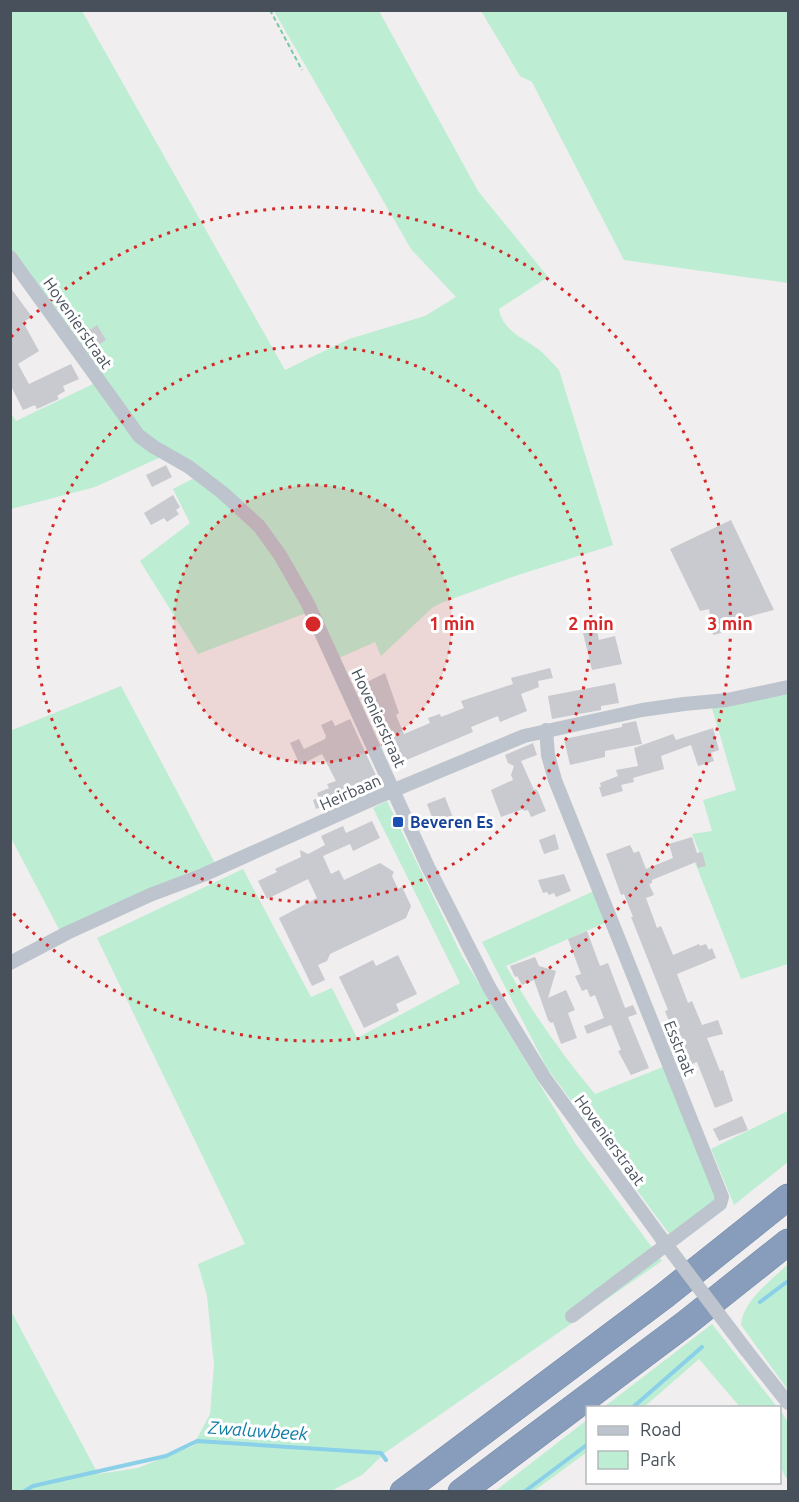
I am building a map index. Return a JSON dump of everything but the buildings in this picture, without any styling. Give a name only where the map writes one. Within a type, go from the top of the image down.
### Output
[{"type":"highway","points":[[403,1491],[664,1296],[789,1197]]},
{"type":"highway","points":[[461,1491],[685,1324],[789,1242]]},
{"type":"street","name":"Hovenierstraat","points":[[10,257],[140,436],[154,447],[189,466],[223,493],[259,526],[280,555],[308,604],[428,867],[489,987],[544,1077],[662,1239],[789,1403]]},
{"type":"street","name":"Heirbaan","points":[[10,963],[67,933],[150,895],[203,875],[491,749],[546,730],[642,710],[727,700],[789,687]]},
{"type":"street","name":"Esstraat","points":[[546,730],[548,755],[555,780],[722,1197],[720,1204],[572,1316]]},
{"type":"path","points":[[270,10],[302,70]]},
{"type":"green space","points":[[10,11],[82,11],[285,370],[349,339],[425,316],[456,297],[411,249],[274,11],[379,11],[478,191],[548,277],[499,309],[504,323],[541,351],[559,370],[613,545],[515,576],[441,603],[432,608],[381,656],[375,642],[339,658],[277,539],[134,422],[11,248]]},
{"type":"green space","points":[[481,11],[788,11],[788,283],[624,260],[532,82],[520,76]]},
{"type":"green space","points":[[93,384],[161,457],[95,487],[11,509],[10,412],[16,421]]},
{"type":"green space","points":[[196,477],[255,530],[269,547],[306,613],[198,654],[140,561],[190,523],[173,489]]},
{"type":"green space","points":[[121,686],[216,865],[61,933],[11,838],[10,731]]},
{"type":"green space","points":[[788,693],[788,964],[741,979],[694,860],[701,856],[692,834],[712,831],[703,800],[736,790],[712,708]]},
{"type":"green space","points":[[387,801],[462,956],[575,1143],[662,1261],[386,1452],[362,1475],[331,1491],[11,1491],[10,1309],[98,1474],[138,1468],[193,1446],[210,1414],[214,1365],[207,1296],[198,1264],[245,1244],[97,938],[243,869],[311,997],[332,988],[357,1038],[460,983],[373,808]]},
{"type":"green space","points":[[594,891],[607,922],[506,966],[548,1033],[595,1094],[663,1067],[720,1199],[670,1235],[547,1068],[482,942]]},
{"type":"green space","points":[[788,1111],[788,1162],[734,1205],[711,1149]]},
{"type":"green space","points":[[788,1264],[788,1390],[741,1325],[747,1307],[753,1299]]},
{"type":"green space","points":[[712,1324],[776,1406],[739,1406],[699,1359],[645,1406],[605,1406]]},
{"type":"green space","points":[[781,1412],[788,1422],[788,1478],[781,1468]]},
{"type":"green space","points":[[586,1421],[586,1453],[534,1491],[495,1491]]},
{"type":"waterway","name":"Zwaluwbeek","points":[[760,1302],[788,1281]]},
{"type":"waterway","name":"Zwaluwbeek","points":[[634,1406],[702,1347]]},
{"type":"waterway","name":"Zwaluwbeek","points":[[23,1492],[33,1486],[166,1456],[197,1441],[381,1453],[386,1460]]},
{"type":"waterway","name":"Zwaluwbeek","points":[[524,1492],[586,1446]]},
{"type":"place","name":"Beveren Es","points":[[398,822]]}]
